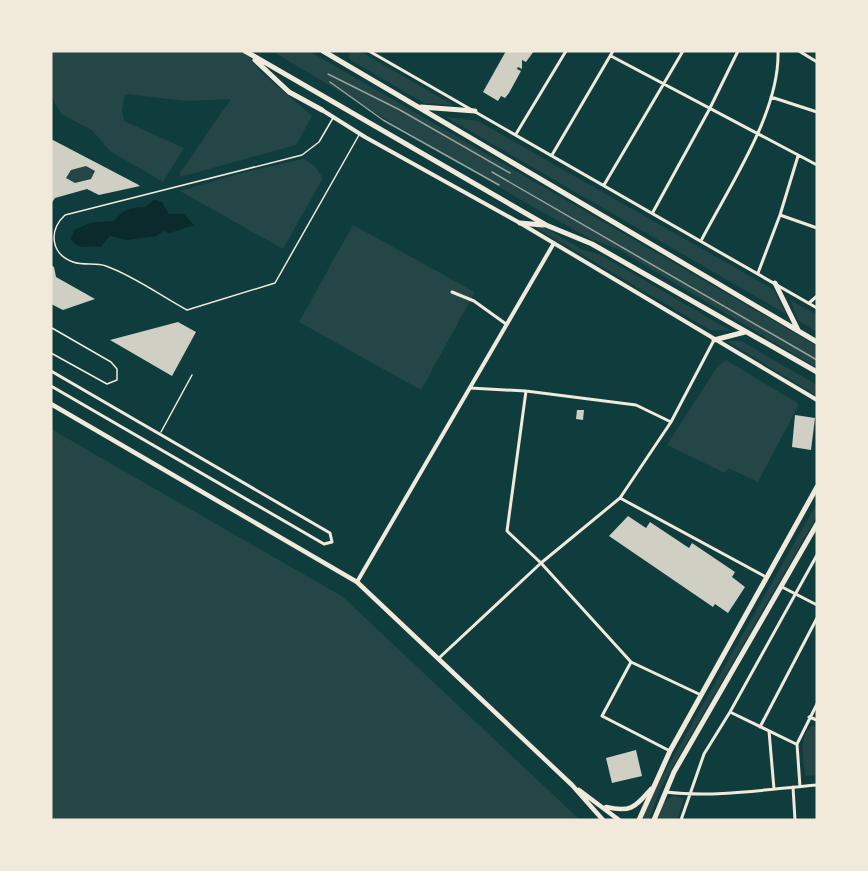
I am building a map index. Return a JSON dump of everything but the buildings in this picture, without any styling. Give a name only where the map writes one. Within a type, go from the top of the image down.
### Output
[{"type":"main road","points":[[323,51],[334,54],[817,342]]},
{"type":"main road","points":[[247,52],[289,92],[322,110]]},
{"type":"main road","points":[[247,52],[546,225],[592,244],[815,372]]},
{"type":"main road","points":[[420,107],[475,111]]},
{"type":"main road","points":[[520,223],[546,225]]},
{"type":"main road","points":[[775,283],[798,331]]},
{"type":"main road","points":[[714,340],[745,332]]},
{"type":"main road","points":[[51,404],[357,582],[572,785],[603,820]]},
{"type":"main road","points":[[639,820],[670,751],[817,487]]},
{"type":"main road","points":[[654,820],[664,791],[817,524]]},
{"type":"main road","points":[[572,785],[619,820]]},
{"type":"main road","points":[[602,806],[619,810],[632,808],[651,789]]},
{"type":"street","points":[[369,51],[817,308]]},
{"type":"street","points":[[516,134],[566,51]]},
{"type":"street","points":[[552,155],[613,51]]},
{"type":"street","points":[[604,185],[683,51]]},
{"type":"street","points":[[653,212],[709,110],[738,51]]},
{"type":"street","points":[[702,240],[756,134],[771,97],[778,70],[778,51]]},
{"type":"street","points":[[799,51],[817,62]]},
{"type":"street","points":[[611,56],[666,83],[709,110],[817,165]]},
{"type":"street","points":[[771,97],[817,112]]},
{"type":"street","points":[[322,110],[360,134],[520,223],[817,400]]},
{"type":"street","points":[[758,273],[780,215],[798,156]]},
{"type":"street","points":[[780,215],[817,228]]},
{"type":"street","points":[[357,582],[554,243]]},
{"type":"street","points":[[452,292],[474,301],[506,324]]},
{"type":"street","points":[[809,303],[817,296]]},
{"type":"street","points":[[439,658],[541,562],[620,498],[671,422],[714,340]]},
{"type":"street","points":[[51,371],[330,533],[332,542],[324,544],[51,386]]},
{"type":"street","points":[[468,388],[526,391],[636,405],[671,422]]},
{"type":"street","points":[[526,391],[507,531],[541,562],[631,662],[701,695]]},
{"type":"street","points":[[620,498],[767,577]]},
{"type":"street","points":[[681,820],[704,754],[730,712],[817,555]]},
{"type":"street","points":[[782,586],[817,605]]},
{"type":"street","points":[[760,727],[817,618]]},
{"type":"street","points":[[631,662],[602,716],[670,751]]},
{"type":"street","points":[[800,787],[797,744],[817,704]]},
{"type":"street","points":[[730,712],[797,744]]},
{"type":"street","points":[[809,717],[817,720]]},
{"type":"street","points":[[769,730],[774,789]]},
{"type":"street","points":[[664,791],[688,795],[817,785]]},
{"type":"street","points":[[793,787],[795,820]]},
{"type":"lane","points":[[333,117],[319,142],[302,154],[65,215],[52,235],[56,248],[72,262],[104,265],[187,310],[275,283],[360,134]]},
{"type":"lane","points":[[51,353],[106,384],[117,380],[117,369],[111,362],[52,327]]},
{"type":"lane","points":[[160,434],[192,375]]},
{"type":"shaded area","points":[[51,51],[239,51],[248,54],[259,70],[312,116],[296,145],[180,177],[180,173],[231,99],[187,101],[125,94],[122,110],[124,121],[184,148],[163,182],[110,151],[92,130],[61,114],[51,95]]},
{"type":"shaded area","points":[[272,51],[309,51],[817,346],[817,368],[618,249],[591,239],[521,200]]},
{"type":"shaded area","points":[[349,51],[359,51],[453,105],[424,103],[352,61],[349,58]]},
{"type":"shaded area","points":[[446,117],[478,121],[774,290],[786,314]]},
{"type":"shaded area","points":[[303,159],[314,165],[323,178],[283,249],[180,191],[238,174]]},
{"type":"shaded area","points":[[86,166],[95,171],[91,179],[75,183],[66,178],[71,170]]},
{"type":"shaded area","points":[[154,200],[162,202],[169,214],[184,214],[194,225],[170,233],[163,231],[157,236],[126,240],[110,236],[101,247],[77,245],[71,239],[74,230],[90,223],[114,221],[124,211],[145,207]]},
{"type":"shaded area","points":[[353,225],[475,292],[421,390],[299,322]]},
{"type":"shaded area","points":[[541,225],[581,249],[601,255],[731,331],[710,330],[533,226]]},
{"type":"shaded area","points":[[790,300],[817,315],[817,332],[799,321]]},
{"type":"shaded area","points":[[727,341],[741,341],[817,385],[817,396]]},
{"type":"shaded area","points":[[726,360],[799,404],[758,482],[728,468],[725,473],[667,445],[717,367]]},
{"type":"shaded area","points":[[51,429],[343,597],[580,820],[51,820]]},
{"type":"shaded area","points":[[817,503],[817,516],[660,789],[649,820],[641,820],[657,786]]},
{"type":"shaded area","points":[[813,726],[817,727],[817,775],[806,776],[803,741],[808,730]]},
{"type":"shaded area","points":[[673,796],[684,798],[677,820],[657,820],[663,803]]},
{"type":"tram line","points":[[328,74],[400,110],[510,173]]},
{"type":"tram line","points":[[330,82],[383,120],[499,185]]},
{"type":"tram line","points":[[492,172],[817,360]]}]
